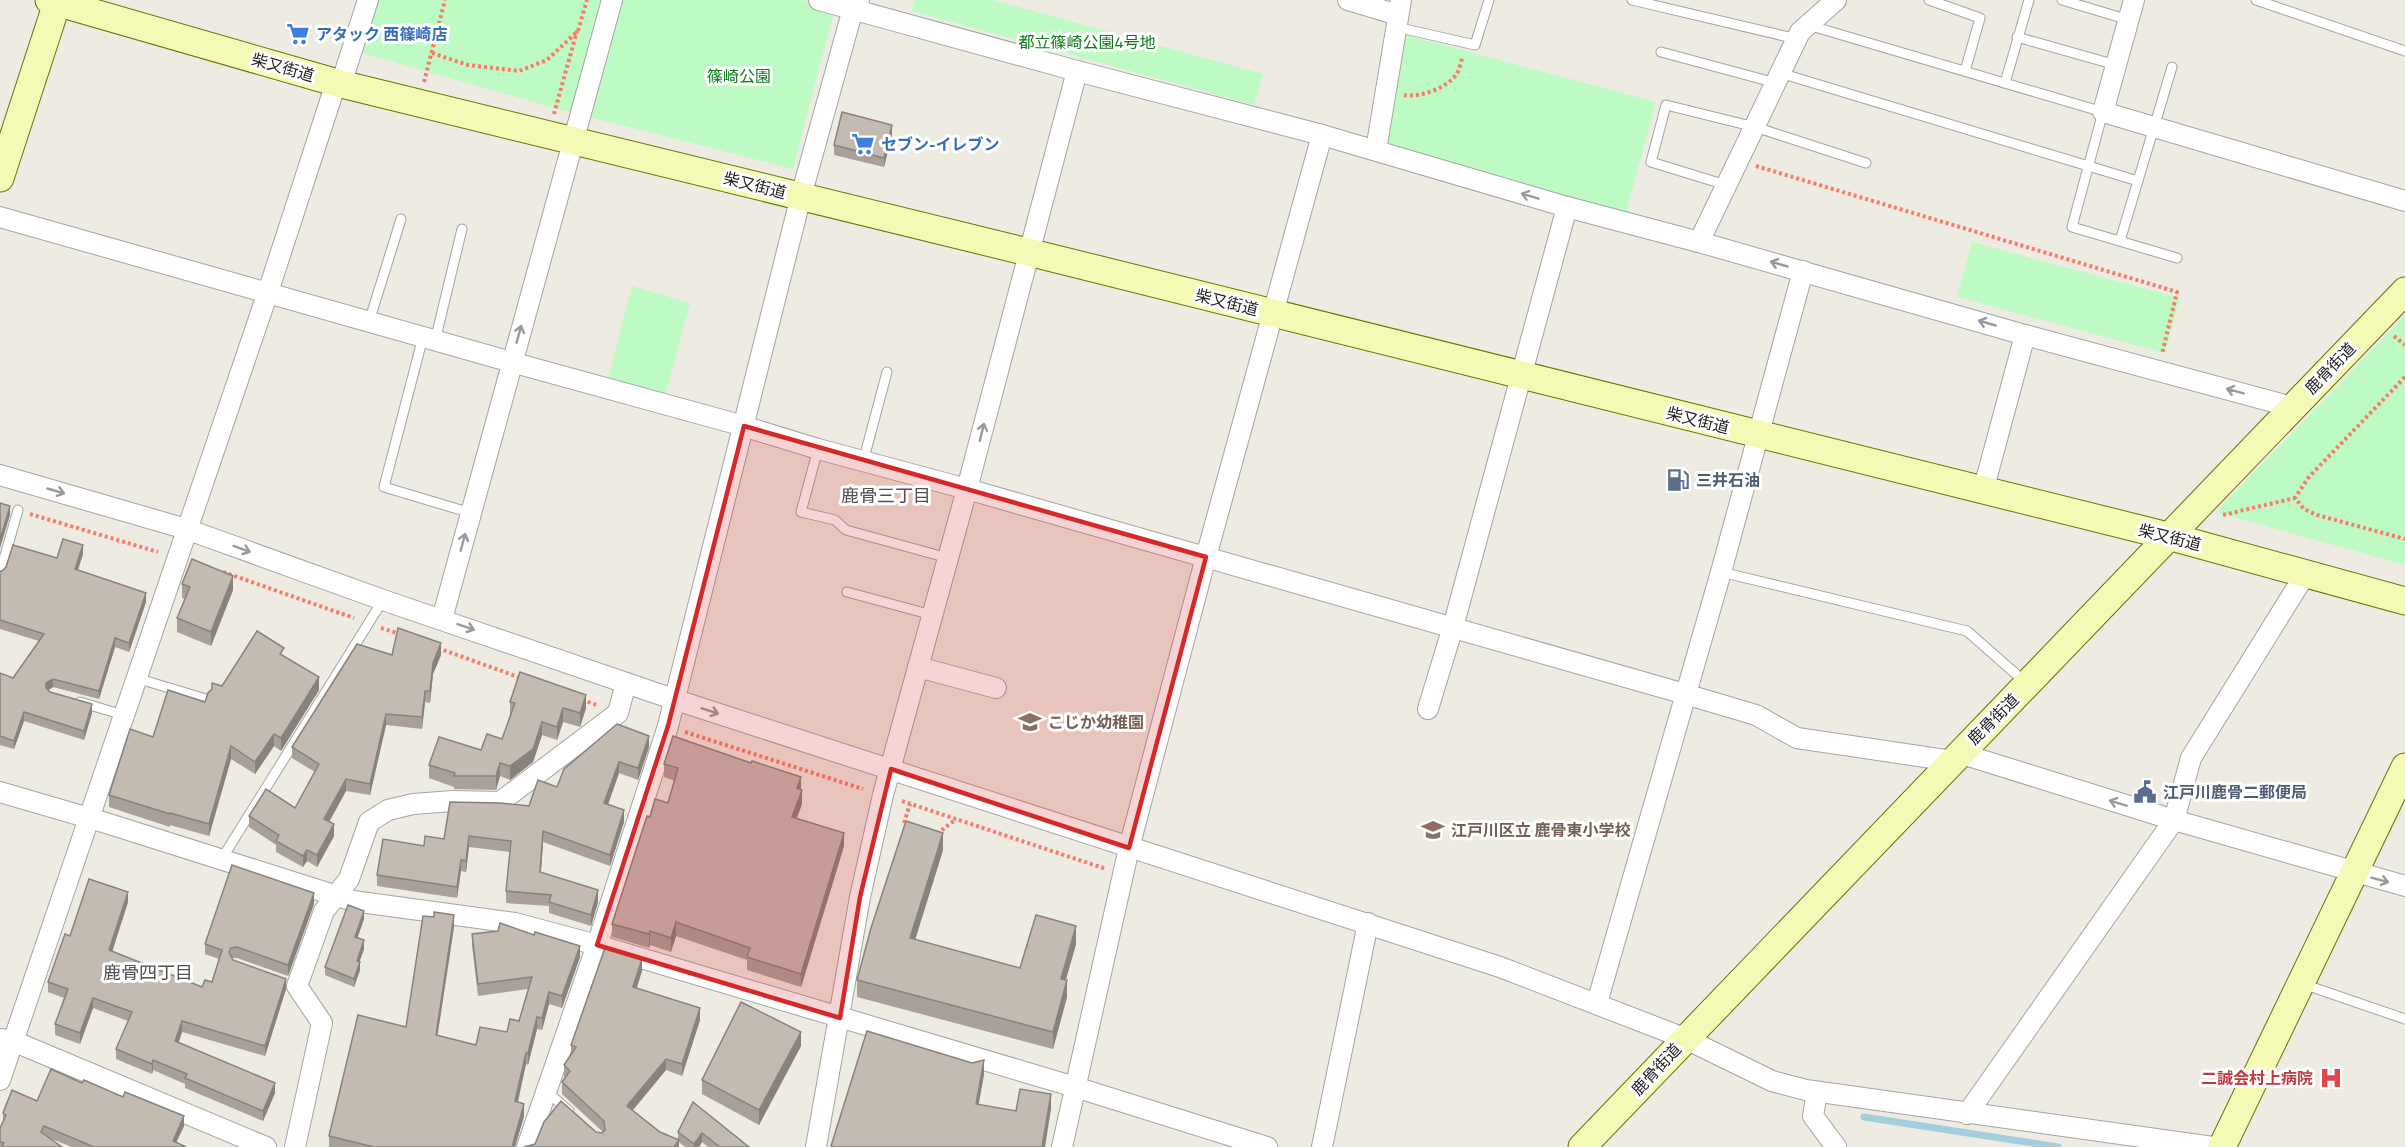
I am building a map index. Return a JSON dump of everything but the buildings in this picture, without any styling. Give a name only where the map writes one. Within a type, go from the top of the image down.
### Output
[{"type":"main road","name":"柴又街道","points":[[55,1],[419,104],[1028,252],[2168,536],[2405,601]]},
{"type":"main road","points":[[0,178],[55,1]]},
{"type":"main road","name":"鹿骨街道","points":[[1582,1147],[1684,1038],[2405,291]]},
{"type":"main road","points":[[2222,1147],[2405,767]]},
{"type":"street","points":[[0,1080],[7,1040],[88,818],[368,0]]},
{"type":"street","points":[[442,619],[612,0]]},
{"type":"street","points":[[819,0],[856,4],[1077,71],[1322,135],[1567,207],[2292,407]]},
{"type":"street","points":[[1348,0],[1399,14],[1376,150]]},
{"type":"street","points":[[1699,242],[1778,78],[1803,32],[1836,0]]},
{"type":"street","points":[[2134,0],[2103,112],[2405,201]]},
{"type":"street","points":[[527,1147],[597,945],[668,726],[801,196],[856,4]]},
{"type":"street","points":[[816,1147],[860,897],[891,769],[1077,71]]},
{"type":"street","points":[[1062,1147],[1130,848],[1206,557],[1322,135]]},
{"type":"street","points":[[1428,709],[1454,627],[1567,207]]},
{"type":"street","points":[[0,217],[1454,627],[1756,715],[1797,738],[1956,757],[2405,886]]},
{"type":"street","points":[[1597,1003],[1721,572],[1803,271]]},
{"type":"street","points":[[1983,491],[2025,334]]},
{"type":"street","points":[[0,475],[186,529],[383,600],[673,699],[1500,967],[1684,1038],[1772,1081],[1817,1092],[2213,1147]]},
{"type":"street","points":[[1967,1114],[2174,820],[2191,758],[2306,573]]},
{"type":"street","points":[[918,667],[996,688]]},
{"type":"street","points":[[295,1147],[322,1023],[292,984],[324,911],[349,879],[369,822],[388,810],[413,804],[453,801],[500,802],[618,713],[626,683]]},
{"type":"street","points":[[0,792],[353,901],[515,923],[597,945],[1075,1087],[1268,1147]]},
{"type":"street","points":[[1322,1147],[1368,923]]},
{"type":"street","points":[[7,1040],[266,1147]]},
{"type":"street","points":[[1817,1092],[1813,1116],[1836,1147]]},
{"type":"lane","points":[[1399,14],[1467,44],[1475,45],[1489,0]]},
{"type":"lane","points":[[1632,0],[1803,32],[1965,71],[2103,112],[2072,227],[2177,258]]},
{"type":"lane","points":[[1929,0],[1980,18],[1965,71]]},
{"type":"lane","points":[[2005,83],[2029,0]]},
{"type":"lane","points":[[2062,0],[2129,20]]},
{"type":"lane","points":[[2256,0],[2405,51]]},
{"type":"lane","points":[[2018,37],[2116,65]]},
{"type":"lane","points":[[1661,52],[1778,78],[2088,165],[2138,182]]},
{"type":"lane","points":[[2120,241],[2172,67]]},
{"type":"lane","points":[[1726,185],[1651,162],[1666,105],[1755,127],[1866,163]]},
{"type":"lane","points":[[369,322],[401,219]]},
{"type":"lane","points":[[462,229],[384,487],[471,513]]},
{"type":"lane","points":[[863,462],[887,372]]},
{"type":"lane","points":[[818,449],[801,512],[835,520],[846,530],[948,558]]},
{"type":"lane","points":[[0,573],[18,510]]},
{"type":"lane","points":[[1721,572],[1967,630],[2027,684]]},
{"type":"lane","points":[[847,592],[932,615]]},
{"type":"lane","points":[[221,860],[383,600]]},
{"type":"lane","points":[[136,678],[206,699]]},
{"type":"lane","points":[[73,700],[123,716]]},
{"type":"lane","points":[[2301,984],[2405,1019]]},
{"type":"lane","points":[[546,1090],[573,1114]]},
{"type":"path","points":[[419,104],[445,0]]},
{"type":"path","points":[[553,120],[587,0]]},
{"type":"path","points":[[432,53],[468,65],[519,71],[547,60],[578,31]]},
{"type":"path","points":[[1386,91],[1410,96],[1437,89],[1456,75],[1467,44]]},
{"type":"path","points":[[1738,161],[2177,292],[2161,356]]},
{"type":"path","points":[[2222,516],[2295,498],[2308,477],[2405,377]]},
{"type":"path","points":[[2295,498],[2304,509],[2318,515],[2405,539]]},
{"type":"path","points":[[18,510],[161,554]]},
{"type":"path","points":[[904,823],[910,804]]},
{"type":"path","points":[[933,835],[939,834],[956,819]]},
{"type":"path","points":[[897,824],[904,823],[909,827]]},
{"type":"highlighted area","points":[[744,426],[1206,557],[1129,848],[891,769],[860,897],[840,1018],[597,945],[668,726]]},
{"type":"green space","name":"篠崎公園","points":[[378,0],[802,0],[829,7],[833,15],[793,169],[562,110],[362,53]]},
{"type":"green space","name":"都立篠崎公園4号地","points":[[915,0],[993,0],[1263,74],[1254,105],[912,11]]},
{"type":"green space","points":[[1402,34],[1656,102],[1626,212],[1377,146]]},
{"type":"green space","points":[[1972,242],[2180,298],[2165,353],[1957,297]]},
{"type":"green space","points":[[632,286],[690,303],[664,400],[607,384]]},
{"type":"green space","points":[[2405,316],[2405,565],[2216,512]]},
{"type":"waterway","points":[[1864,1117],[2058,1147]]},
{"type":"place","name":"アタック 西篠崎店","points":[[298,34]]},
{"type":"place","name":"セブン-イレブン","points":[[863,144]]},
{"type":"place","name":"三井石油","points":[[1678,480]]},
{"type":"place","name":"こじか幼稚園","points":[[1030,722]]},
{"type":"place","name":"江戸川鹿骨二郵便局","points":[[2145,792]]},
{"type":"place","name":"江戸川区立 鹿骨東小学校","points":[[1433,830]]},
{"type":"place","name":"二誠会村上病院","points":[[2331,1078]]},
{"type":"district","name":"鹿骨三丁目","points":[[886,495]]},
{"type":"district","name":"鹿骨四丁目","points":[[148,972]]}]
